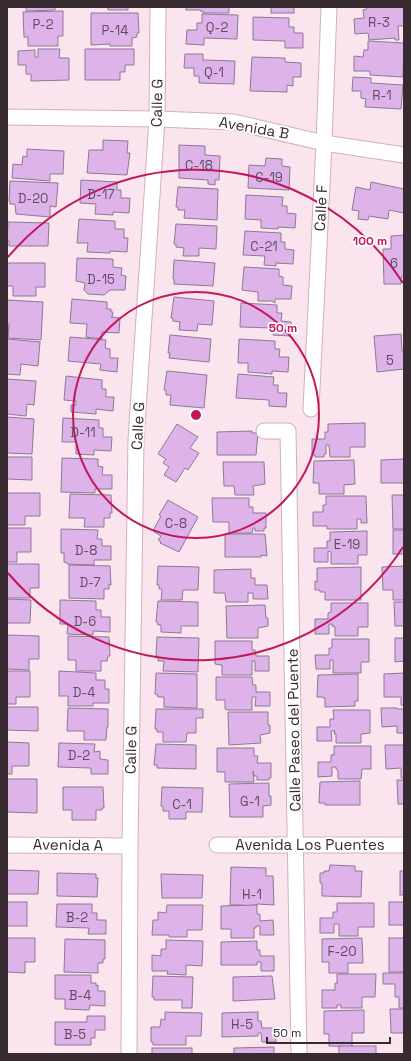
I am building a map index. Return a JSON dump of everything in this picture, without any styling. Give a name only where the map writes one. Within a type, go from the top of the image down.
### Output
[{"type":"street","name":"Calle G","points":[[129,1054],[130,846],[136,440],[157,119],[158,7]]},
{"type":"street","name":"Calle F","points":[[311,409],[329,7]]},
{"type":"street","name":"Avenida B","points":[[7,117],[157,119],[234,122],[324,143],[404,155]]},
{"type":"street","name":"Calle Paseo del Puente","points":[[264,431],[288,431],[299,1054]]},
{"type":"street","name":"Avenida A","points":[[7,844],[130,846]]},
{"type":"street","name":"Avenida Los Puentes","points":[[217,845],[404,845]]},
{"type":"building","points":[[26,7],[55,7],[55,10],[26,11]]},
{"type":"building","points":[[105,7],[128,7],[128,10],[108,10],[108,8]]},
{"type":"building","points":[[186,7],[229,7],[229,13],[203,13],[203,11],[200,10],[186,10]]},
{"type":"building","points":[[271,7],[294,7],[294,13],[271,13]]},
{"type":"building","points":[[367,7],[404,7],[404,26],[398,26],[399,40],[395,40],[395,38],[369,40],[368,33],[355,34],[354,19],[364,18],[363,10],[367,9]]},
{"type":"building","points":[[63,11],[63,36],[58,36],[58,46],[28,46],[28,37],[24,37],[23,12]]},
{"type":"building","points":[[91,13],[138,13],[139,33],[137,33],[137,37],[132,38],[132,46],[110,46],[110,44],[91,45]]},
{"type":"building","points":[[202,14],[238,15],[237,39],[204,38],[204,45],[186,44],[187,30],[197,30],[197,23],[202,23]]},
{"type":"building","points":[[253,17],[289,18],[289,27],[294,27],[294,33],[303,33],[303,48],[285,48],[285,41],[253,40]]},
{"type":"building","points":[[368,41],[404,43],[403,77],[370,75],[370,71],[354,71],[354,56],[363,57],[364,50],[368,50]]},
{"type":"building","points":[[38,49],[60,49],[59,58],[69,58],[69,80],[31,81],[31,74],[26,74],[26,65],[18,65],[18,51],[35,50],[35,57],[38,57]]},
{"type":"building","points":[[85,49],[134,49],[134,65],[125,65],[125,72],[120,72],[120,80],[85,80]]},
{"type":"building","points":[[185,54],[203,54],[203,60],[235,61],[234,84],[199,83],[199,76],[194,76],[194,68],[184,68]]},
{"type":"building","points":[[252,57],[285,58],[285,62],[301,63],[301,77],[293,77],[293,86],[287,85],[287,92],[250,91]]},
{"type":"building","points":[[353,77],[371,78],[371,83],[403,85],[401,109],[365,107],[366,99],[361,98],[361,91],[352,91]]},
{"type":"building","points":[[103,140],[128,141],[127,153],[130,153],[127,175],[87,173],[89,150],[103,150]]},
{"type":"building","points":[[179,145],[205,146],[205,155],[220,156],[219,180],[215,180],[215,185],[208,184],[208,180],[179,178]]},
{"type":"building","points":[[27,149],[64,151],[63,174],[50,174],[50,181],[12,178],[13,164],[22,165],[23,156],[27,157]]},
{"type":"building","points":[[266,158],[282,159],[282,166],[290,167],[289,190],[248,188],[249,165],[265,166]]},
{"type":"building","points":[[81,180],[117,182],[117,190],[121,190],[121,198],[130,198],[129,213],[113,212],[113,215],[95,214],[96,204],[80,203]]},
{"type":"building","points":[[10,181],[58,183],[56,207],[50,206],[50,217],[16,214],[15,204],[10,204],[9,201]]},
{"type":"building","points":[[371,182],[404,189],[404,213],[389,210],[388,219],[369,216],[368,220],[358,219],[359,211],[352,210],[356,187],[370,190]]},
{"type":"building","points":[[178,187],[218,189],[217,220],[184,218],[185,210],[178,210],[178,207],[176,207]]},
{"type":"building","points":[[246,195],[283,197],[282,206],[287,206],[287,213],[296,214],[295,228],[261,228],[261,220],[245,219]]},
{"type":"building","points":[[79,219],[115,221],[115,229],[124,229],[124,238],[128,238],[127,252],[87,252],[88,243],[77,243]]},
{"type":"building","points":[[8,222],[49,223],[48,246],[9,246],[9,241],[7,241]]},
{"type":"building","points":[[176,224],[217,226],[216,249],[199,248],[199,256],[183,256],[184,248],[176,247],[176,244],[174,244]]},
{"type":"building","points":[[245,231],[281,233],[281,242],[285,242],[285,249],[294,250],[293,264],[276,263],[276,266],[264,265],[265,256],[243,255]]},
{"type":"building","points":[[404,235],[404,277],[401,277],[401,284],[384,284],[383,249],[391,249],[391,236]]},
{"type":"building","points":[[77,258],[113,259],[113,267],[122,268],[121,275],[126,276],[125,290],[110,290],[104,295],[88,294],[84,290],[85,283],[76,281]]},
{"type":"building","points":[[174,260],[215,263],[213,286],[174,284]]},
{"type":"building","points":[[7,263],[45,263],[45,287],[36,287],[36,296],[13,296],[13,286],[7,286]]},
{"type":"building","points":[[244,267],[279,269],[279,276],[283,277],[283,285],[292,286],[291,299],[275,299],[275,303],[272,301],[258,301],[258,292],[242,290]]},
{"type":"building","points":[[174,297],[214,301],[212,325],[198,324],[197,331],[179,330],[180,322],[173,321],[173,318],[171,318]]},
{"type":"building","points":[[72,299],[107,302],[107,309],[111,309],[111,312],[113,312],[111,317],[120,318],[119,333],[102,332],[102,339],[86,337],[87,324],[70,323]]},
{"type":"building","points":[[7,300],[43,302],[41,340],[8,338],[9,324],[7,324]]},
{"type":"building","points":[[241,303],[277,305],[277,313],[282,313],[281,321],[291,322],[290,336],[273,335],[273,328],[240,327]]},
{"type":"building","points":[[401,334],[402,351],[404,351],[404,369],[377,372],[374,336]]},
{"type":"building","points":[[170,335],[211,339],[209,362],[169,358],[170,353],[168,353]]},
{"type":"building","points":[[70,337],[106,340],[105,348],[110,349],[110,358],[118,358],[117,372],[100,370],[101,364],[68,361]]},
{"type":"building","points":[[7,339],[40,342],[38,366],[21,364],[20,375],[7,374]]},
{"type":"building","points":[[239,339],[275,341],[275,349],[280,349],[279,357],[289,357],[288,372],[272,371],[272,374],[248,372],[248,363],[238,363]]},
{"type":"building","points":[[167,371],[207,375],[204,408],[170,405],[171,395],[166,395],[166,390],[164,390]]},
{"type":"building","points":[[238,374],[274,377],[273,385],[278,385],[278,393],[287,393],[286,407],[269,406],[269,400],[236,398]]},
{"type":"building","points":[[66,376],[102,380],[102,389],[106,389],[106,397],[114,397],[113,411],[96,409],[96,414],[71,412],[71,405],[76,405],[76,401],[64,400]]},
{"type":"building","points":[[7,379],[36,381],[34,405],[27,404],[26,416],[7,414]]},
{"type":"building","points":[[7,417],[34,419],[32,454],[7,453]]},
{"type":"building","points":[[63,418],[99,420],[99,428],[103,428],[103,437],[112,437],[111,451],[94,450],[94,455],[76,454],[76,442],[62,442]]},
{"type":"building","points":[[365,423],[365,447],[350,447],[350,457],[330,457],[329,445],[326,445],[326,454],[324,454],[324,457],[315,457],[315,455],[312,455],[312,439],[325,439],[325,432],[328,432],[328,424]]},
{"type":"building","points":[[177,424],[198,437],[190,448],[199,453],[188,470],[185,468],[176,482],[164,475],[169,467],[163,463],[166,459],[158,454]]},
{"type":"building","points":[[252,431],[252,433],[258,433],[256,455],[217,455],[217,432]]},
{"type":"building","points":[[7,457],[32,457],[32,480],[7,479]]},
{"type":"building","points":[[62,458],[98,459],[98,466],[103,467],[102,475],[112,475],[112,489],[95,489],[95,493],[61,492]]},
{"type":"building","points":[[404,459],[404,483],[381,483],[381,460]]},
{"type":"building","points":[[354,460],[355,484],[344,485],[344,494],[319,494],[319,483],[313,483],[314,461]]},
{"type":"building","points":[[223,462],[264,462],[265,484],[253,486],[254,495],[235,495],[234,486],[224,486]]},
{"type":"building","points":[[7,493],[40,493],[40,516],[25,516],[25,525],[7,525]]},
{"type":"building","points":[[70,494],[111,495],[112,513],[110,513],[110,518],[104,518],[104,527],[84,527],[85,518],[69,518]]},
{"type":"building","points":[[392,495],[404,495],[404,529],[393,529]]},
{"type":"building","points":[[326,496],[366,496],[367,523],[361,523],[361,519],[357,519],[357,529],[327,529],[327,526],[313,526],[313,512],[323,512],[323,505],[326,505]]},
{"type":"building","points":[[212,498],[249,498],[249,507],[253,507],[253,513],[266,513],[266,528],[264,528],[264,531],[255,531],[255,528],[253,528],[252,533],[229,533],[229,522],[213,522]]},
{"type":"building","points":[[168,500],[198,517],[179,552],[160,543],[161,542],[158,540],[161,536],[153,531],[161,516],[159,515]]},
{"type":"building","points":[[7,528],[31,528],[31,552],[17,552],[17,562],[7,562]]},
{"type":"building","points":[[61,529],[98,530],[97,539],[102,539],[102,546],[111,546],[111,560],[94,560],[94,565],[67,564],[64,562],[64,553],[61,553]]},
{"type":"building","points":[[393,530],[404,530],[404,554],[393,554]]},
{"type":"building","points":[[367,531],[367,555],[358,555],[358,564],[331,564],[331,552],[328,551],[328,562],[314,562],[314,548],[327,548],[327,541],[330,541],[330,532]]},
{"type":"building","points":[[225,534],[265,534],[267,556],[225,557]]},
{"type":"building","points":[[7,564],[39,564],[39,588],[30,588],[30,598],[7,598]]},
{"type":"building","points":[[69,565],[110,566],[111,585],[109,584],[109,589],[104,589],[104,599],[69,598]]},
{"type":"building","points":[[158,566],[199,567],[198,590],[183,590],[182,600],[161,600],[162,589],[159,589],[159,585],[157,585]]},
{"type":"building","points":[[404,566],[404,600],[393,600],[393,590],[383,590],[382,567]]},
{"type":"building","points":[[361,567],[361,600],[325,600],[325,592],[315,590],[315,581],[317,582],[317,568]]},
{"type":"building","points":[[251,569],[251,578],[255,578],[255,585],[267,585],[268,599],[253,599],[253,593],[248,593],[248,602],[226,602],[225,593],[214,593],[214,570]]},
{"type":"building","points":[[7,599],[31,600],[30,623],[7,623]]},
{"type":"building","points":[[60,600],[96,601],[96,610],[101,610],[101,617],[110,617],[110,632],[93,631],[93,635],[67,634],[68,624],[60,624]]},
{"type":"building","points":[[158,601],[198,602],[198,626],[181,626],[181,633],[161,632],[161,625],[158,625],[156,622]]},
{"type":"building","points":[[394,602],[404,602],[404,626],[395,626]]},
{"type":"building","points":[[331,603],[368,603],[368,627],[358,627],[358,636],[335,636],[335,627],[332,626],[332,624],[329,624],[329,634],[315,634],[315,619],[328,619],[328,613],[331,612]]},
{"type":"building","points":[[265,605],[268,626],[258,628],[258,638],[227,638],[226,606]]},
{"type":"building","points":[[7,635],[39,636],[39,659],[29,659],[29,670],[7,669]]},
{"type":"building","points":[[68,636],[109,637],[110,656],[108,656],[107,661],[101,661],[101,671],[76,671],[76,660],[68,660]]},
{"type":"building","points":[[157,637],[199,638],[198,672],[163,671],[164,661],[158,661],[158,656],[156,656]]},
{"type":"building","points":[[395,638],[404,638],[404,661],[395,662]]},
{"type":"building","points":[[332,639],[369,639],[369,662],[361,662],[361,673],[333,673],[333,660],[330,660],[330,669],[316,669],[315,655],[329,655],[329,648],[332,648]]},
{"type":"building","points":[[215,641],[252,641],[252,650],[255,650],[256,656],[269,656],[269,671],[255,671],[255,661],[252,661],[252,675],[222,675],[222,665],[215,664]]},
{"type":"building","points":[[7,671],[30,671],[30,697],[16,697],[16,704],[7,704]]},
{"type":"building","points":[[59,671],[96,673],[96,680],[105,680],[105,689],[109,689],[109,703],[93,703],[93,706],[68,706],[68,696],[59,696]]},
{"type":"building","points":[[156,673],[197,674],[197,708],[164,707],[164,697],[158,697],[157,694],[155,694]]},
{"type":"building","points":[[404,673],[404,705],[401,705],[401,697],[384,697],[384,674]]},
{"type":"building","points":[[358,674],[358,701],[355,701],[355,706],[325,707],[325,698],[317,697],[318,675]]},
{"type":"building","points":[[216,677],[252,677],[253,685],[256,685],[256,692],[270,692],[270,706],[255,706],[256,697],[252,697],[252,710],[225,709],[225,700],[216,700]]},
{"type":"building","points":[[7,707],[38,707],[38,731],[7,730]]},
{"type":"building","points":[[68,708],[108,709],[106,740],[84,740],[84,731],[67,731]]},
{"type":"building","points":[[381,708],[404,709],[404,733],[397,733],[397,726],[382,727]]},
{"type":"building","points":[[156,709],[203,709],[203,718],[196,718],[196,733],[187,733],[186,742],[163,742],[163,732],[157,732],[157,729],[155,729]]},
{"type":"building","points":[[333,710],[370,710],[370,733],[361,734],[361,743],[336,743],[336,734],[334,734],[335,731],[331,731],[332,741],[317,741],[317,727],[330,727],[330,719],[334,719]]},
{"type":"building","points":[[228,712],[268,712],[268,725],[270,725],[270,733],[260,735],[261,743],[229,745]]},
{"type":"building","points":[[7,742],[29,743],[29,766],[12,766],[12,774],[7,774]]},
{"type":"building","points":[[59,743],[95,744],[94,752],[100,751],[100,759],[108,760],[108,774],[91,774],[91,768],[58,767]]},
{"type":"building","points":[[156,744],[196,745],[196,769],[157,768],[157,765],[154,765]]},
{"type":"building","points":[[385,745],[404,745],[404,778],[401,778],[401,768],[386,769]]},
{"type":"building","points":[[334,746],[371,746],[371,769],[362,769],[361,779],[338,779],[338,770],[336,767],[332,767],[332,776],[318,777],[318,762],[331,762],[331,755],[334,755]]},
{"type":"building","points":[[217,748],[254,748],[254,756],[258,756],[257,763],[271,763],[271,778],[269,778],[269,780],[257,780],[257,776],[254,776],[253,771],[254,782],[225,782],[225,772],[217,772]]},
{"type":"building","points":[[7,779],[37,779],[37,813],[7,812]]},
{"type":"building","points":[[397,780],[404,780],[404,804],[398,804]]},
{"type":"building","points":[[360,781],[360,805],[325,805],[325,803],[319,803],[320,782]]},
{"type":"building","points":[[269,783],[271,805],[263,806],[263,817],[230,817],[229,784]]},
{"type":"building","points":[[63,787],[103,787],[104,808],[102,808],[102,810],[96,810],[96,820],[72,820],[72,810],[63,810]]},
{"type":"building","points":[[162,787],[203,788],[202,812],[186,812],[186,819],[169,819],[169,811],[163,811],[163,806],[161,806]]},
{"type":"building","points":[[330,865],[355,866],[355,871],[362,871],[361,897],[322,896],[320,873],[329,871]]},
{"type":"building","points":[[231,867],[266,868],[266,876],[273,876],[274,905],[230,905]]},
{"type":"building","points":[[7,870],[39,871],[38,894],[7,894]]},
{"type":"building","points":[[400,871],[404,871],[404,895],[400,895]]},
{"type":"building","points":[[57,873],[96,874],[96,878],[98,878],[97,897],[57,896]]},
{"type":"building","points":[[161,874],[203,875],[202,898],[162,898]]},
{"type":"building","points":[[7,902],[27,902],[27,926],[7,926]]},
{"type":"building","points":[[389,902],[404,902],[404,925],[389,925]]},
{"type":"building","points":[[337,903],[374,903],[374,927],[358,927],[358,936],[339,936],[339,924],[334,924],[334,933],[320,933],[320,918],[333,918],[333,912],[337,912]]},
{"type":"building","points":[[57,904],[92,904],[92,913],[97,913],[97,920],[106,920],[106,934],[88,934],[89,928],[56,927]]},
{"type":"building","points":[[167,905],[203,905],[202,930],[187,930],[187,937],[152,935],[153,920],[158,920],[158,912],[166,913]]},
{"type":"building","points":[[257,905],[257,914],[260,914],[260,921],[273,920],[274,935],[260,935],[260,926],[256,926],[256,928],[254,928],[254,938],[231,938],[231,929],[221,929],[221,906]]},
{"type":"building","points":[[7,938],[35,938],[35,962],[25,962],[25,973],[7,972]]},
{"type":"building","points":[[362,938],[363,963],[348,963],[348,973],[329,973],[329,962],[322,962],[322,939]]},
{"type":"building","points":[[389,938],[404,938],[404,972],[389,972]]},
{"type":"building","points":[[65,939],[105,940],[105,959],[103,959],[103,963],[98,963],[98,973],[64,972]]},
{"type":"building","points":[[166,940],[203,941],[202,966],[186,965],[186,975],[167,974],[168,971],[152,971],[152,955],[161,956],[161,949],[166,949]]},
{"type":"building","points":[[257,941],[257,950],[260,950],[260,956],[274,956],[274,971],[261,971],[261,962],[257,962],[257,965],[221,965],[221,942]]},
{"type":"building","points":[[383,973],[404,973],[404,1008],[399,1008],[399,997],[395,997],[395,984],[383,984]]},
{"type":"building","points":[[337,974],[376,974],[375,997],[362,997],[362,1008],[341,1008],[341,1005],[337,1005],[337,1008],[322,1008],[322,990],[335,990],[335,983],[337,984]]},
{"type":"building","points":[[55,975],[91,975],[91,983],[96,983],[96,986],[98,985],[98,991],[105,991],[105,1006],[90,1005],[89,1010],[65,1009],[65,999],[55,999]]},
{"type":"building","points":[[153,976],[193,977],[192,1008],[182,1008],[182,1000],[154,1000],[154,997],[152,997]]},
{"type":"building","points":[[272,976],[275,999],[233,1001],[233,977]]},
{"type":"building","points":[[390,1009],[404,1009],[404,1033],[391,1033]]},
{"type":"building","points":[[364,1010],[364,1033],[352,1033],[352,1047],[329,1046],[329,1034],[324,1034],[324,1011]]},
{"type":"building","points":[[165,1012],[202,1013],[201,1036],[186,1036],[186,1045],[153,1045],[153,1042],[151,1042],[151,1027],[160,1027],[161,1019],[165,1020]]},
{"type":"building","points":[[258,1012],[258,1021],[261,1021],[262,1028],[275,1028],[276,1042],[262,1042],[261,1033],[258,1033],[258,1036],[222,1037],[222,1013]]},
{"type":"building","points":[[87,1016],[105,1016],[105,1030],[95,1030],[95,1038],[91,1038],[91,1045],[55,1045],[55,1022],[87,1022]]},
{"type":"building","points":[[339,1046],[376,1046],[376,1054],[339,1054]]},
{"type":"building","points":[[274,1047],[274,1054],[234,1054],[234,1048]]},
{"type":"building","points":[[152,1048],[192,1048],[192,1054],[152,1054]]}]
